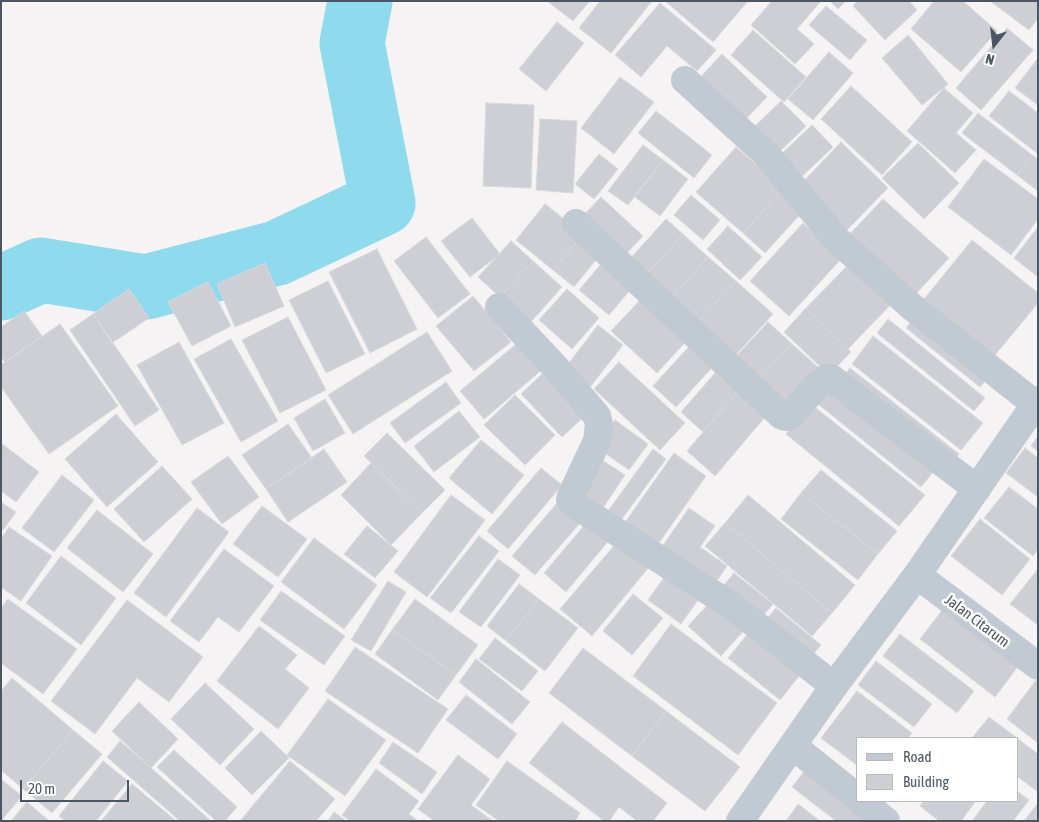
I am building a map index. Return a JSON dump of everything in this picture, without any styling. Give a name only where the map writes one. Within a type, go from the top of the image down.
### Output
[{"type":"street","points":[[685,80],[766,154],[836,239],[912,306],[1036,402],[917,575],[834,686],[740,821]]},
{"type":"street","points":[[576,222],[782,416],[787,417],[792,414],[817,385],[827,378],[831,378],[976,488]]},
{"type":"street","points":[[499,307],[557,369],[597,416],[600,424],[597,440],[570,500],[732,606],[834,686]]},
{"type":"street","name":"Jalan Citarum","points":[[917,575],[1038,666]]},
{"type":"street","points":[[793,746],[856,796]]},
{"type":"street","points":[[862,802],[886,821]]},
{"type":"building","points":[[547,1],[588,1],[589,2],[573,21]]},
{"type":"building","points":[[600,1],[652,1],[611,53],[579,28]]},
{"type":"building","points":[[665,1],[748,1],[713,42]]},
{"type":"building","points":[[772,1],[821,1],[797,29],[814,44],[795,64],[751,25]]},
{"type":"building","points":[[830,1],[846,1],[838,9]]},
{"type":"building","points":[[857,1],[909,1],[917,10],[885,40],[853,6]]},
{"type":"building","points":[[934,1],[963,1],[997,31],[961,72],[911,29]]},
{"type":"building","points":[[990,1],[1038,1],[1038,18],[1029,30]]},
{"type":"building","points":[[660,3],[716,50],[697,71],[667,46],[641,77],[615,55]]},
{"type":"building","points":[[826,6],[867,40],[850,60],[809,25]]},
{"type":"building","points":[[557,22],[584,43],[546,91],[519,69]]},
{"type":"building","points":[[1007,28],[1033,50],[981,110],[956,88]]},
{"type":"building","points":[[753,30],[806,77],[784,102],[731,55]]},
{"type":"building","points":[[908,35],[948,84],[922,105],[882,58]]},
{"type":"building","points":[[829,52],[853,73],[813,120],[788,99]]},
{"type":"building","points":[[722,54],[767,97],[740,125],[696,82]]},
{"type":"building","points":[[1038,58],[1038,105],[1015,88]]},
{"type":"building","points":[[620,77],[654,102],[614,154],[581,128]]},
{"type":"building","points":[[851,86],[912,142],[882,175],[821,119]]},
{"type":"building","points":[[944,88],[973,113],[956,133],[976,150],[955,173],[907,131]]},
{"type":"building","points":[[1009,91],[1038,113],[1038,154],[989,116]]},
{"type":"building","points":[[781,101],[806,126],[775,156],[750,131]]},
{"type":"building","points":[[486,103],[534,105],[531,188],[483,186]]},
{"type":"building","points":[[656,111],[712,155],[694,178],[638,133]]},
{"type":"building","points":[[978,113],[1032,155],[1017,175],[962,133]]},
{"type":"building","points":[[540,119],[577,121],[573,193],[536,190]]},
{"type":"building","points":[[812,125],[833,147],[795,183],[775,160]]},
{"type":"building","points":[[841,142],[888,188],[847,230],[800,185]]},
{"type":"building","points":[[918,143],[959,183],[924,219],[882,178]]},
{"type":"building","points":[[643,145],[663,160],[628,205],[608,191]]},
{"type":"building","points":[[736,147],[783,188],[743,233],[696,192]]},
{"type":"building","points":[[599,154],[618,169],[594,199],[575,184]]},
{"type":"building","points":[[1032,155],[1038,159],[1038,191],[1017,175]]},
{"type":"building","points":[[984,159],[1038,199],[1038,219],[1011,255],[948,207]]},
{"type":"building","points":[[663,160],[688,179],[660,216],[635,197]]},
{"type":"building","points":[[783,188],[806,208],[765,253],[743,233]]},
{"type":"building","points":[[691,195],[720,220],[703,240],[674,215]]},
{"type":"building","points":[[601,197],[643,236],[622,258],[581,218]]},
{"type":"building","points":[[883,199],[949,258],[912,298],[846,238]]},
{"type":"building","points":[[545,204],[583,234],[553,270],[516,240]]},
{"type":"building","points":[[472,218],[500,254],[470,277],[441,241]]},
{"type":"building","points":[[666,219],[683,234],[644,277],[627,262]]},
{"type":"building","points":[[803,223],[841,259],[789,316],[750,281]]},
{"type":"building","points":[[728,226],[762,257],[740,280],[707,249]]},
{"type":"building","points":[[1038,227],[1038,277],[1014,258]]},
{"type":"building","points":[[583,234],[603,251],[574,287],[553,270]]},
{"type":"building","points":[[683,234],[708,257],[669,300],[644,277]]},
{"type":"building","points":[[426,237],[470,294],[438,318],[394,261]]},
{"type":"building","points":[[972,240],[1038,293],[1038,303],[990,361],[920,304]]},
{"type":"building","points":[[511,241],[533,261],[500,297],[478,277]]},
{"type":"building","points":[[377,249],[417,329],[370,353],[329,272]]},
{"type":"building","points":[[607,257],[637,282],[609,315],[579,290]]},
{"type":"building","points":[[708,257],[736,281],[696,324],[669,300]]},
{"type":"building","points":[[854,259],[896,299],[848,349],[806,308]]},
{"type":"building","points":[[533,261],[562,287],[530,323],[500,297]]},
{"type":"building","points":[[265,263],[284,306],[235,327],[217,284]]},
{"type":"building","points":[[328,281],[365,354],[326,373],[289,300]]},
{"type":"building","points":[[736,281],[773,314],[734,357],[696,324]]},
{"type":"building","points":[[208,282],[231,326],[192,346],[168,302]]},
{"type":"building","points":[[129,289],[149,318],[112,343],[93,314]]},
{"type":"building","points":[[567,289],[599,318],[572,349],[539,320]]},
{"type":"building","points":[[473,296],[511,342],[474,371],[436,326]]},
{"type":"building","points":[[644,296],[689,338],[657,373],[611,331]]},
{"type":"building","points":[[806,308],[851,352],[829,375],[784,332]]},
{"type":"building","points":[[24,311],[42,336],[5,362],[1,357],[1,327]]},
{"type":"building","points":[[93,314],[159,410],[135,426],[70,330]]},
{"type":"building","points":[[917,315],[991,374],[980,387],[906,328]]},
{"type":"building","points":[[288,317],[326,390],[280,413],[242,340]]},
{"type":"building","points":[[888,319],[985,398],[974,411],[877,333]]},
{"type":"building","points":[[768,322],[792,344],[755,384],[731,362]]},
{"type":"building","points":[[60,324],[118,406],[49,454],[1,387],[1,365]]},
{"type":"building","points":[[598,325],[623,345],[587,391],[562,372]]},
{"type":"building","points":[[427,332],[452,371],[353,434],[328,395]]},
{"type":"building","points":[[873,336],[983,423],[961,450],[852,364]]},
{"type":"building","points":[[231,339],[278,421],[241,442],[194,359]]},
{"type":"building","points":[[521,340],[544,368],[484,419],[460,391]]},
{"type":"building","points":[[695,340],[718,361],[676,407],[653,386]]},
{"type":"building","points":[[179,342],[224,423],[182,445],[137,365]]},
{"type":"building","points":[[792,344],[820,369],[782,409],[755,384]]},
{"type":"building","points":[[619,362],[685,423],[660,450],[594,389]]},
{"type":"building","points":[[850,368],[959,454],[950,465],[841,379]]},
{"type":"building","points":[[546,370],[587,414],[562,437],[521,394]]},
{"type":"building","points":[[715,373],[737,392],[703,432],[681,412]]},
{"type":"building","points":[[830,379],[938,466],[921,487],[813,400]]},
{"type":"building","points":[[446,382],[461,403],[405,443],[390,423]]},
{"type":"building","points":[[737,392],[766,416],[715,476],[687,451]]},
{"type":"building","points":[[515,395],[555,435],[525,465],[484,425]]},
{"type":"building","points":[[325,399],[345,433],[313,451],[294,418]]},
{"type":"building","points":[[811,404],[925,495],[899,526],[786,434]]},
{"type":"building","points":[[459,411],[480,437],[434,472],[414,446]]},
{"type":"building","points":[[116,414],[158,462],[107,507],[65,459]]},
{"type":"building","points":[[615,420],[648,444],[629,470],[596,447]]},
{"type":"building","points":[[288,424],[312,458],[266,489],[242,455]]},
{"type":"building","points":[[387,433],[445,490],[422,513],[364,456]]},
{"type":"building","points":[[1038,436],[1038,451],[1031,446]]},
{"type":"building","points":[[481,440],[524,475],[492,514],[449,478]]},
{"type":"building","points":[[1,443],[39,472],[16,502],[1,491]]},
{"type":"building","points":[[1025,448],[1038,458],[1038,497],[1006,473]]},
{"type":"building","points":[[324,449],[347,482],[288,522],[266,489]]},
{"type":"building","points":[[653,449],[666,459],[619,523],[606,514]]},
{"type":"building","points":[[674,453],[706,476],[656,547],[624,524]]},
{"type":"building","points":[[228,456],[259,497],[222,524],[191,482]]},
{"type":"building","points":[[599,458],[625,475],[599,514],[573,497]]},
{"type":"building","points":[[371,463],[422,513],[391,545],[341,495]]},
{"type":"building","points":[[162,466],[192,499],[144,542],[114,509]]},
{"type":"building","points":[[541,468],[562,485],[508,549],[487,531]]},
{"type":"building","points":[[821,470],[897,531],[878,554],[801,493]]},
{"type":"building","points":[[62,475],[94,500],[54,552],[22,528]]},
{"type":"building","points":[[1009,487],[1038,509],[1038,549],[1033,556],[984,518]]},
{"type":"building","points":[[801,493],[878,554],[858,580],[781,519]]},
{"type":"building","points":[[451,495],[485,520],[427,597],[394,572]]},
{"type":"building","points":[[748,495],[855,585],[832,613],[725,523]]},
{"type":"building","points":[[563,496],[586,516],[535,575],[512,556]]},
{"type":"building","points":[[1,502],[16,512],[3,530],[1,529]]},
{"type":"building","points":[[262,506],[307,539],[278,577],[233,544]]},
{"type":"building","points":[[197,508],[229,532],[166,617],[134,593]]},
{"type":"building","points":[[689,508],[715,526],[700,547],[727,566],[712,588],[659,551]]},
{"type":"building","points":[[97,510],[153,554],[123,592],[67,548]]},
{"type":"building","points":[[980,519],[1030,559],[1002,595],[951,556]]},
{"type":"building","points":[[588,521],[610,539],[566,592],[544,573]]},
{"type":"building","points":[[725,523],[832,613],[812,636],[705,546]]},
{"type":"building","points":[[367,526],[398,551],[375,578],[344,554]]},
{"type":"building","points":[[9,527],[52,556],[21,601],[1,587],[1,539]]},
{"type":"building","points":[[479,536],[499,551],[451,613],[430,598]]},
{"type":"building","points":[[314,538],[377,585],[344,629],[281,582]]},
{"type":"building","points":[[618,541],[649,567],[592,636],[560,609]]},
{"type":"building","points":[[224,549],[274,586],[239,632],[218,617],[199,642],[170,621]]},
{"type":"building","points":[[61,556],[116,598],[81,645],[26,603]]},
{"type":"building","points":[[498,559],[520,575],[481,627],[459,612]]},
{"type":"building","points":[[670,569],[703,593],[681,624],[648,600]]},
{"type":"building","points":[[1038,569],[1038,625],[1010,604]]},
{"type":"building","points":[[734,573],[773,604],[757,623],[718,592]]},
{"type":"building","points":[[388,581],[406,592],[371,651],[351,640]]},
{"type":"building","points":[[519,584],[539,599],[506,641],[487,626]]},
{"type":"building","points":[[281,591],[345,636],[324,665],[260,620]]},
{"type":"building","points":[[633,594],[663,618],[632,655],[603,631]]},
{"type":"building","points":[[714,598],[747,627],[721,656],[688,626]]},
{"type":"building","points":[[8,599],[77,649],[43,694],[1,663],[1,608]]},
{"type":"building","points":[[415,599],[478,645],[456,675],[392,630]]},
{"type":"building","points":[[539,599],[578,628],[545,671],[506,641]]},
{"type":"building","points":[[127,600],[203,657],[169,702],[137,678],[95,734],[51,701]]},
{"type":"building","points":[[947,604],[1022,661],[995,697],[920,639]]},
{"type":"building","points":[[776,608],[821,645],[806,663],[761,626]]},
{"type":"building","points":[[671,624],[777,703],[738,755],[633,676]]},
{"type":"building","points":[[259,626],[297,655],[285,669],[309,688],[278,729],[217,681]]},
{"type":"building","points":[[392,630],[456,675],[438,700],[375,654]]},
{"type":"building","points":[[751,630],[803,671],[780,700],[728,658]]},
{"type":"building","points":[[900,634],[974,691],[957,713],[883,656]]},
{"type":"building","points":[[495,638],[538,671],[522,691],[479,659]]},
{"type":"building","points":[[355,647],[448,709],[418,753],[325,691]]},
{"type":"building","points":[[583,648],[666,711],[632,756],[549,693]]},
{"type":"building","points":[[476,659],[530,702],[512,724],[459,682]]},
{"type":"building","points":[[876,661],[932,704],[914,727],[858,685]]},
{"type":"building","points":[[12,678],[73,730],[23,789],[1,770],[1,691]]},
{"type":"building","points":[[1038,680],[1038,743],[1007,719]]},
{"type":"building","points":[[205,683],[254,729],[220,765],[171,719]]},
{"type":"building","points":[[857,691],[912,733],[909,737],[856,737],[856,764],[821,738]]},
{"type":"building","points":[[466,695],[517,734],[498,759],[446,720]]},
{"type":"building","points":[[328,699],[386,740],[345,796],[287,755]]},
{"type":"building","points":[[139,702],[178,739],[151,768],[112,731]]},
{"type":"building","points":[[666,711],[740,767],[705,811],[632,756]]},
{"type":"building","points":[[989,717],[1016,737],[973,737]]},
{"type":"building","points":[[562,722],[667,803],[653,821],[637,821],[619,807],[609,821],[604,821],[529,763]]},
{"type":"building","points":[[73,730],[102,754],[52,813],[23,789]]},
{"type":"building","points":[[261,731],[289,758],[252,795],[225,768]]},
{"type":"building","points":[[1019,740],[1038,754],[1038,792],[1019,778]]},
{"type":"building","points":[[120,741],[211,821],[180,821],[107,757]]},
{"type":"building","points":[[393,742],[437,772],[422,794],[379,763]]},
{"type":"building","points":[[174,750],[237,807],[225,821],[216,821],[157,767]]},
{"type":"building","points":[[458,755],[490,779],[471,805],[493,821],[434,821],[418,809]]},
{"type":"building","points":[[103,761],[128,781],[96,821],[65,821],[59,816]]},
{"type":"building","points":[[290,761],[335,799],[316,821],[240,821]]},
{"type":"building","points":[[507,761],[580,813],[575,821],[499,821],[476,805]]},
{"type":"building","points":[[376,769],[419,801],[409,814],[418,821],[350,821],[342,815]]},
{"type":"building","points":[[806,769],[873,821],[836,821],[792,787]]},
{"type":"building","points":[[1,781],[22,796],[1,821]]},
{"type":"building","points":[[132,784],[176,821],[101,821]]},
{"type":"building","points":[[1019,793],[1029,800],[1013,821],[972,821],[986,802],[1019,802]]},
{"type":"building","points":[[27,802],[49,821],[11,821]]},
{"type":"building","points":[[923,802],[975,802],[961,821],[939,821],[920,806]]},
{"type":"building","points":[[1038,803],[1038,821],[1024,821]]},
{"type":"building","points":[[798,804],[820,821],[786,821]]},
{"type":"building","points":[[334,812],[346,821],[328,821]]},
{"type":"waterway","points":[[1,288],[41,270],[146,287],[277,253],[383,203],[352,43],[360,1]]}]
